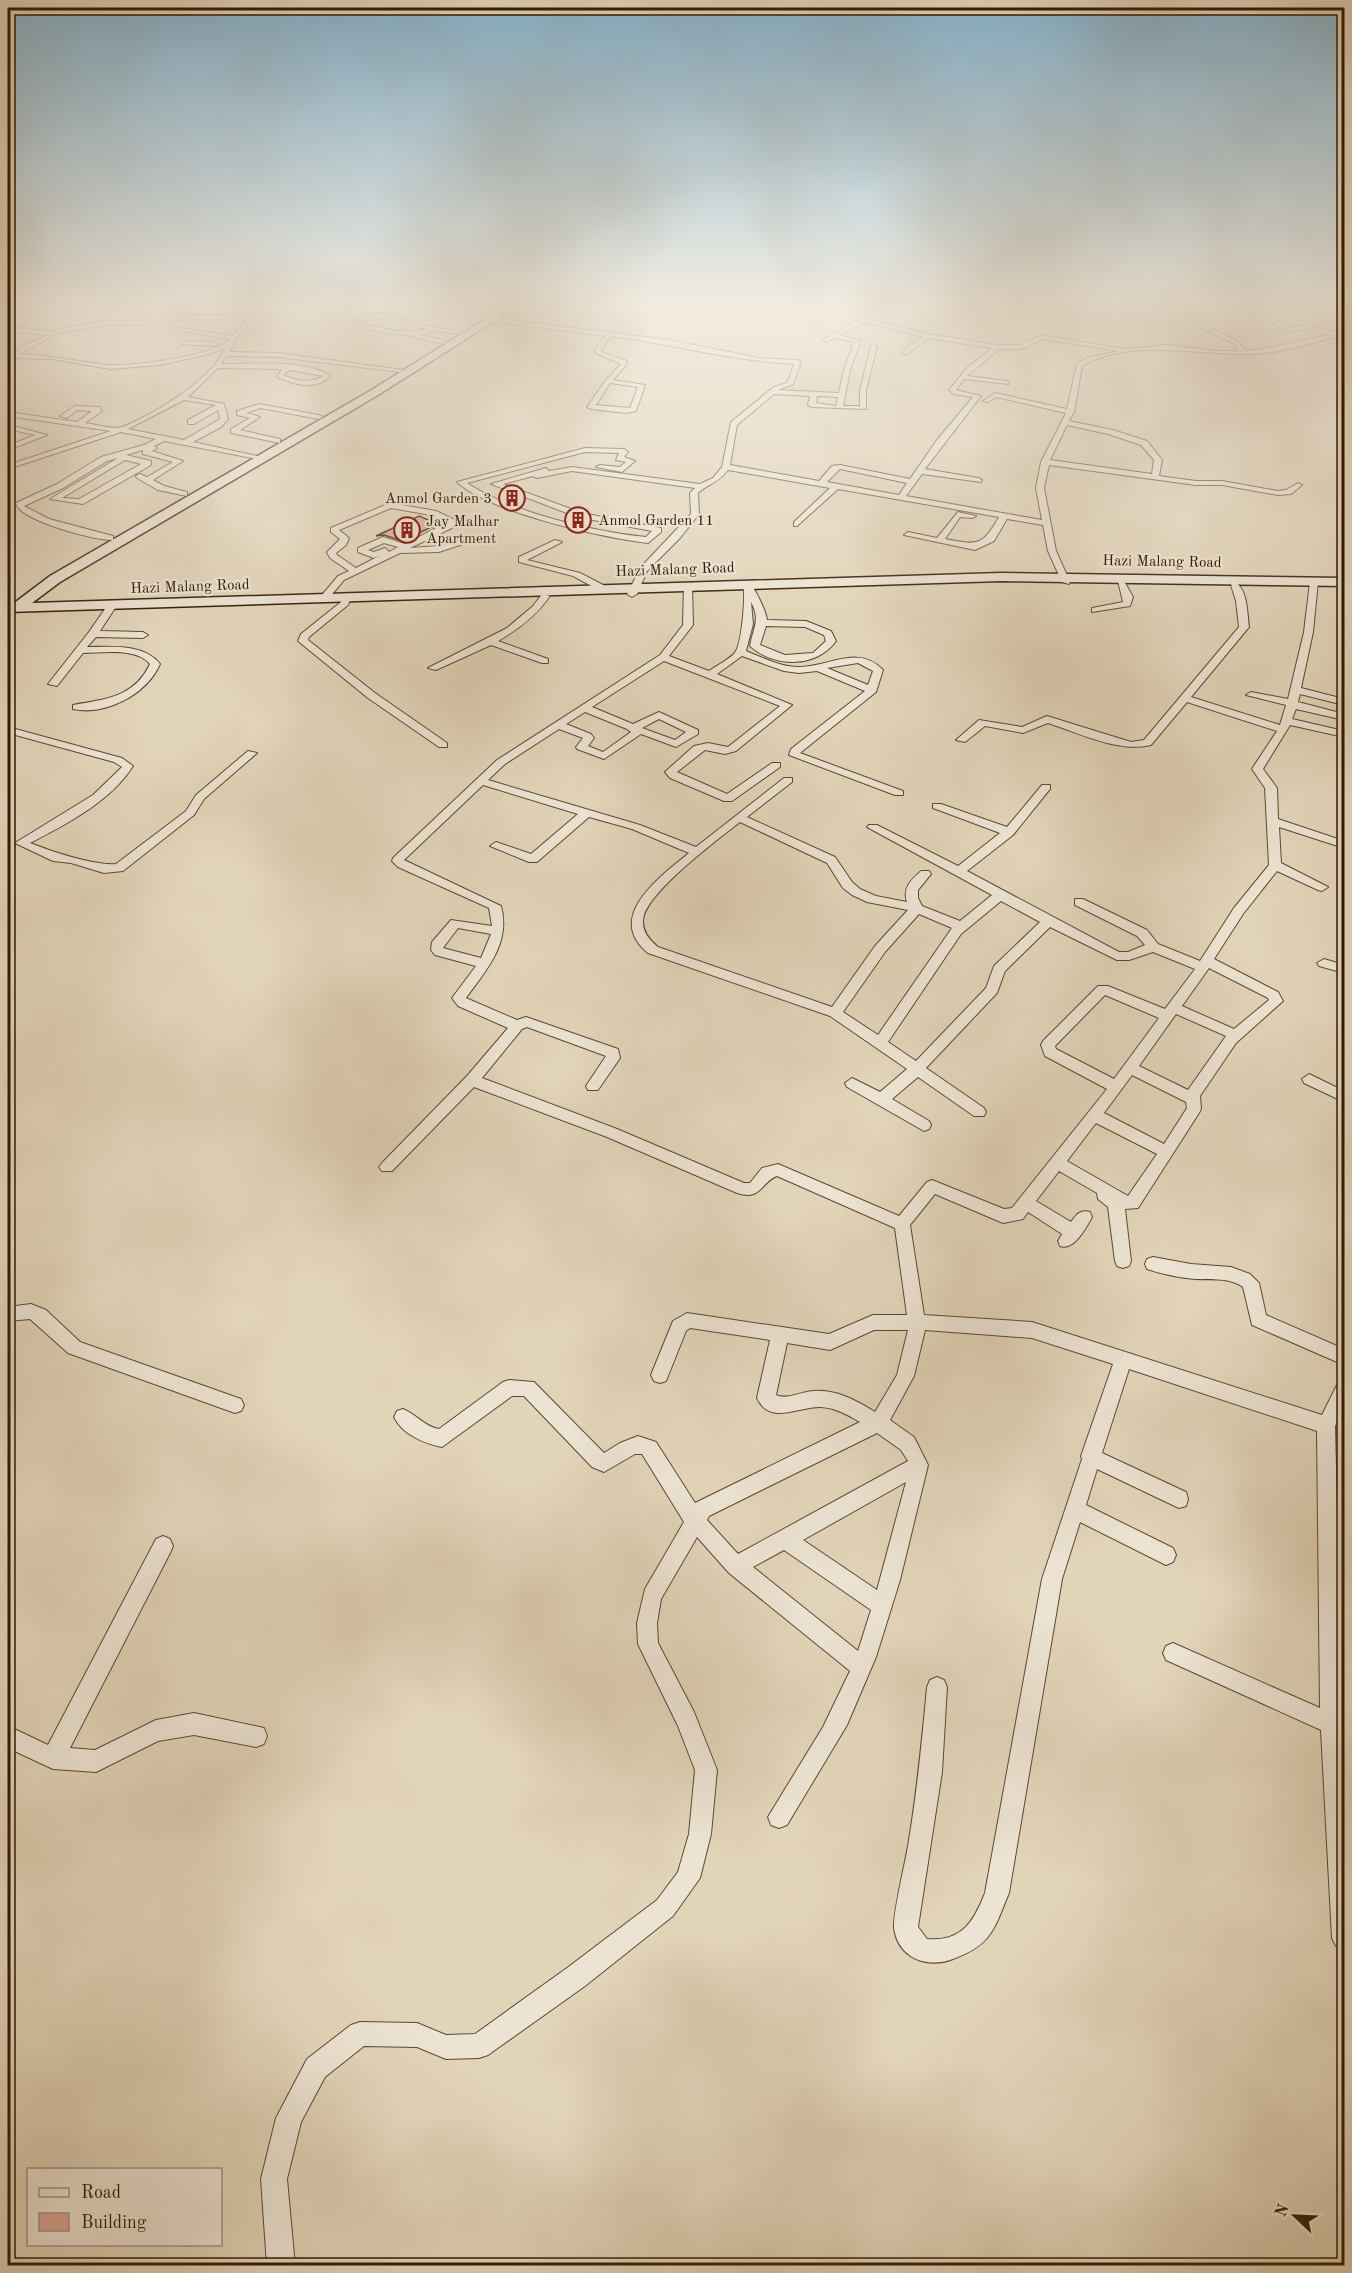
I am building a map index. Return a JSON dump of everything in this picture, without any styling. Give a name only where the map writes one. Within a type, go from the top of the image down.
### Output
[{"type":"main road","points":[[10,609],[47,577],[184,494],[256,457],[278,441],[334,408]]},
{"type":"main road","points":[[10,609],[55,579],[338,408]]},
{"type":"main road","name":"Hazi Malang Road","points":[[10,609],[545,597],[632,591],[1064,579],[1315,584],[1344,588]]},
{"type":"main road","name":"Hazi Malang Road","points":[[1064,579],[1121,583],[1235,585],[1344,582]]},
{"type":"main road","name":"Hazi Malang Road","points":[[110,607],[326,597],[345,600],[602,588],[632,591]]},
{"type":"street","points":[[64,416],[75,408]]},
{"type":"street","points":[[71,447],[67,441],[99,409],[77,408]]},
{"type":"street","points":[[9,466],[121,430],[163,408]]},
{"type":"street","points":[[191,422],[216,408]]},
{"type":"street","points":[[187,442],[223,421],[222,408]]},
{"type":"street","points":[[251,408],[240,413],[262,419],[248,422],[234,432],[278,441]]},
{"type":"street","points":[[268,408],[320,417]]},
{"type":"street","points":[[600,408],[626,411],[633,408]]},
{"type":"street","points":[[632,591],[649,562],[695,514],[694,493],[701,486],[716,480],[726,467],[732,428],[754,408]]},
{"type":"street","points":[[901,498],[969,408]]},
{"type":"street","points":[[1053,408],[1070,412]]},
{"type":"street","points":[[1064,579],[1052,551],[1040,488],[1046,462],[1066,423],[1071,408]]},
{"type":"street","points":[[8,414],[36,417],[79,429],[121,430],[162,441],[187,442],[256,457]]},
{"type":"street","points":[[8,446],[15,437],[13,431],[36,417]]},
{"type":"street","points":[[1066,423],[1110,432],[1144,443],[1158,460],[1155,477]]},
{"type":"street","points":[[8,446],[43,435],[16,428]]},
{"type":"street","points":[[147,480],[179,461],[146,452],[162,441]]},
{"type":"street","points":[[110,538],[47,522],[26,513],[19,505],[60,486],[104,459],[162,441]]},
{"type":"street","points":[[536,461],[550,468],[592,464],[622,470],[631,461],[619,458],[623,451],[600,448],[536,461],[461,482],[472,490],[568,525],[645,540],[658,531],[639,524]]},
{"type":"street","points":[[120,458],[148,463],[133,472],[80,502],[53,498],[120,458]]},
{"type":"street","points":[[1046,462],[1196,483],[1222,483],[1278,493],[1288,492],[1298,484]]},
{"type":"street","points":[[536,474],[592,464],[701,486]]},
{"type":"street","points":[[572,469],[592,464]]},
{"type":"street","points":[[923,471],[934,464]]},
{"type":"street","points":[[726,467],[1003,518]]},
{"type":"street","points":[[821,484],[835,468],[840,467],[913,482]]},
{"type":"street","points":[[472,490],[495,484],[509,484],[546,470]]},
{"type":"street","points":[[923,471],[978,480]]},
{"type":"street","points":[[133,472],[161,488],[184,494]]},
{"type":"street","points":[[509,484],[523,493],[589,515],[682,529]]},
{"type":"street","points":[[797,524],[836,486]]},
{"type":"street","points":[[326,597],[341,578],[449,526],[453,521],[433,513],[390,505],[338,527],[334,530],[345,538],[343,543],[331,552],[355,571]]},
{"type":"street","points":[[939,541],[958,514],[1045,523]]},
{"type":"street","points":[[909,534],[939,541],[980,546],[991,539],[1003,518]]},
{"type":"street","points":[[558,542],[533,550],[521,561],[578,576],[598,583],[602,588]]},
{"type":"street","points":[[400,548],[439,549],[462,543]]},
{"type":"street","points":[[1095,610],[1127,604],[1128,597],[1121,583]]},
{"type":"street","points":[[281,2265],[274,2179],[289,2118],[316,2068],[360,2034],[417,2035],[446,2047],[479,2046],[576,1977],[665,1908],[688,1878],[700,1834],[706,1770],[686,1720],[648,1644],[647,1623],[652,1596],[702,1509],[878,1423],[904,1383],[914,1356],[916,1322],[902,1224],[932,1186],[1003,1216],[1017,1214],[1116,1087],[1205,964],[1238,911],[1275,865],[1275,822],[1270,784],[1258,774],[1257,769],[1285,725],[1292,704],[1310,628],[1315,584]]},
{"type":"street","points":[[961,740],[983,722],[1023,730],[1047,719],[1140,746],[1147,743],[1244,627],[1241,601],[1235,585]]},
{"type":"street","points":[[752,588],[765,606]]},
{"type":"street","points":[[752,588],[759,602],[762,623],[755,646],[781,657],[809,658],[828,646],[831,641],[828,633],[812,626],[762,623]]},
{"type":"street","points":[[711,674],[738,655],[749,623],[745,603],[752,588]]},
{"type":"street","points":[[593,1086],[613,1058],[613,1053],[530,1023],[517,1026],[460,1001],[459,998],[495,945],[498,915],[495,906],[398,861],[501,762],[663,657],[688,625],[687,590]]},
{"type":"street","points":[[433,668],[491,642],[538,608],[545,597]]},
{"type":"street","points":[[345,600],[304,636],[303,641],[350,681],[443,745]]},
{"type":"street","points":[[53,684],[93,634],[110,607]]},
{"type":"street","points":[[93,634],[143,635]]},
{"type":"street","points":[[491,642],[545,661]]},
{"type":"street","points":[[76,707],[92,708],[119,699],[146,678],[155,664],[149,656],[139,652],[80,650]]},
{"type":"street","points":[[738,655],[784,669],[819,668],[847,658],[874,666],[878,670],[872,690],[793,753],[898,793]]},
{"type":"street","points":[[738,655],[792,680]]},
{"type":"street","points":[[663,657],[787,705],[732,749],[727,751],[700,747],[671,772],[674,776],[728,799],[776,765]]},
{"type":"street","points":[[819,668],[872,690]]},
{"type":"street","points":[[1295,690],[1344,702]]},
{"type":"street","points":[[1251,695],[1344,717]]},
{"type":"street","points":[[1185,698],[1285,725],[1344,734]]},
{"type":"street","points":[[558,725],[588,737],[581,747],[604,756],[636,730],[585,708]]},
{"type":"street","points":[[8,730],[118,760],[128,766],[125,773],[111,786],[43,831],[8,850]]},
{"type":"street","points":[[21,843],[53,857],[72,859],[104,869],[119,868],[190,813],[200,797],[252,753]]},
{"type":"street","points":[[788,780],[698,852],[646,900],[638,914],[636,928],[641,941],[653,950],[835,1013],[979,1112]]},
{"type":"street","points":[[480,781],[667,838],[698,852]]},
{"type":"street","points":[[958,872],[1009,832],[1046,787]]},
{"type":"street","points":[[937,806],[1009,832]]},
{"type":"street","points":[[496,846],[533,859],[585,814]]},
{"type":"street","points":[[740,818],[831,860],[837,864],[843,880],[855,892],[885,904],[917,908],[961,927]]},
{"type":"street","points":[[1275,822],[1344,845]]},
{"type":"street","points":[[873,827],[948,864],[958,872],[1047,922],[1117,956],[1129,956],[1154,947]]},
{"type":"street","points":[[1275,865],[1322,887]]},
{"type":"street","points":[[917,908],[910,893],[911,886],[925,874]]},
{"type":"street","points":[[880,1042],[961,927],[999,896]]},
{"type":"street","points":[[1055,1165],[1130,1204],[1167,1152],[1194,1108],[1193,1099],[1236,1035],[1277,999],[1273,995],[1205,964],[1154,947],[1142,933],[1079,902]]},
{"type":"street","points":[[835,1013],[880,949],[917,908]]},
{"type":"street","points":[[881,1100],[917,1069],[992,990],[999,969],[1047,922]]},
{"type":"street","points":[[483,963],[440,952],[436,950],[437,945],[455,923],[498,931]]},
{"type":"street","points":[[1324,963],[1344,969]]},
{"type":"street","points":[[1116,1087],[1050,1053],[1048,1045],[1103,989],[1236,1035]]},
{"type":"street","points":[[387,1167],[472,1080],[517,1026]]},
{"type":"street","points":[[1130,1068],[1193,1099]]},
{"type":"street","points":[[1309,1079],[1344,1097]]},
{"type":"street","points":[[472,1080],[612,1133],[743,1189],[751,1190],[759,1186],[766,1173],[778,1170],[902,1224]]},
{"type":"street","points":[[852,1083],[924,1125]]},
{"type":"street","points":[[1094,1115],[1167,1152]]},
{"type":"street","points":[[1055,1165],[1114,1203],[1123,1261]]},
{"type":"street","points":[[1026,1203],[1069,1236],[1084,1216]]},
{"type":"street","points":[[1153,1264],[1195,1272],[1222,1272],[1243,1277],[1251,1283],[1258,1320],[1344,1357]]},
{"type":"street","points":[[8,1314],[31,1311],[40,1315],[75,1348],[235,1405]]},
{"type":"street","points":[[660,1375],[680,1326],[687,1320],[830,1342],[873,1323],[916,1322],[1032,1330],[1326,1425]]},
{"type":"street","points":[[779,1817],[826,1743],[861,1667],[881,1605],[919,1465],[909,1442],[846,1404],[831,1399],[812,1399],[782,1406],[770,1402],[766,1398],[780,1336]]},
{"type":"street","points":[[937,1687],[931,1772],[906,1927],[912,1941],[922,1950],[934,1951],[954,1946],[980,1931],[997,1893],[1052,1580],[1090,1456],[1123,1361]]},
{"type":"street","points":[[403,1417],[428,1436],[436,1439],[442,1438],[509,1388],[528,1388],[599,1461],[604,1463],[612,1460],[636,1443],[643,1443],[649,1448],[694,1520],[736,1566],[861,1667]]},
{"type":"street","points":[[1344,1389],[1326,1425],[1344,1938]]},
{"type":"street","points":[[1090,1456],[1179,1499]]},
{"type":"street","points":[[736,1566],[919,1465]]},
{"type":"street","points":[[1074,1509],[1166,1555]]},
{"type":"street","points":[[786,1539],[881,1605]]},
{"type":"street","points":[[53,1758],[163,1546]]},
{"type":"street","points":[[1173,1653],[1311,1712],[1337,1726]]},
{"type":"street","points":[[8,1737],[53,1758],[96,1761],[156,1731],[194,1724],[256,1736]]},
{"type":"building","name":"Jay Malhar Apartment","points":[[419,516],[438,524],[402,541],[384,535],[376,536]]},
{"type":"place","name":"Anmol Garden 3","points":[[512,498]]},
{"type":"place","name":"Anmol Garden 11","points":[[578,520]]},
{"type":"place","name":"Jay Malhar Apartment","points":[[407,530]]}]
